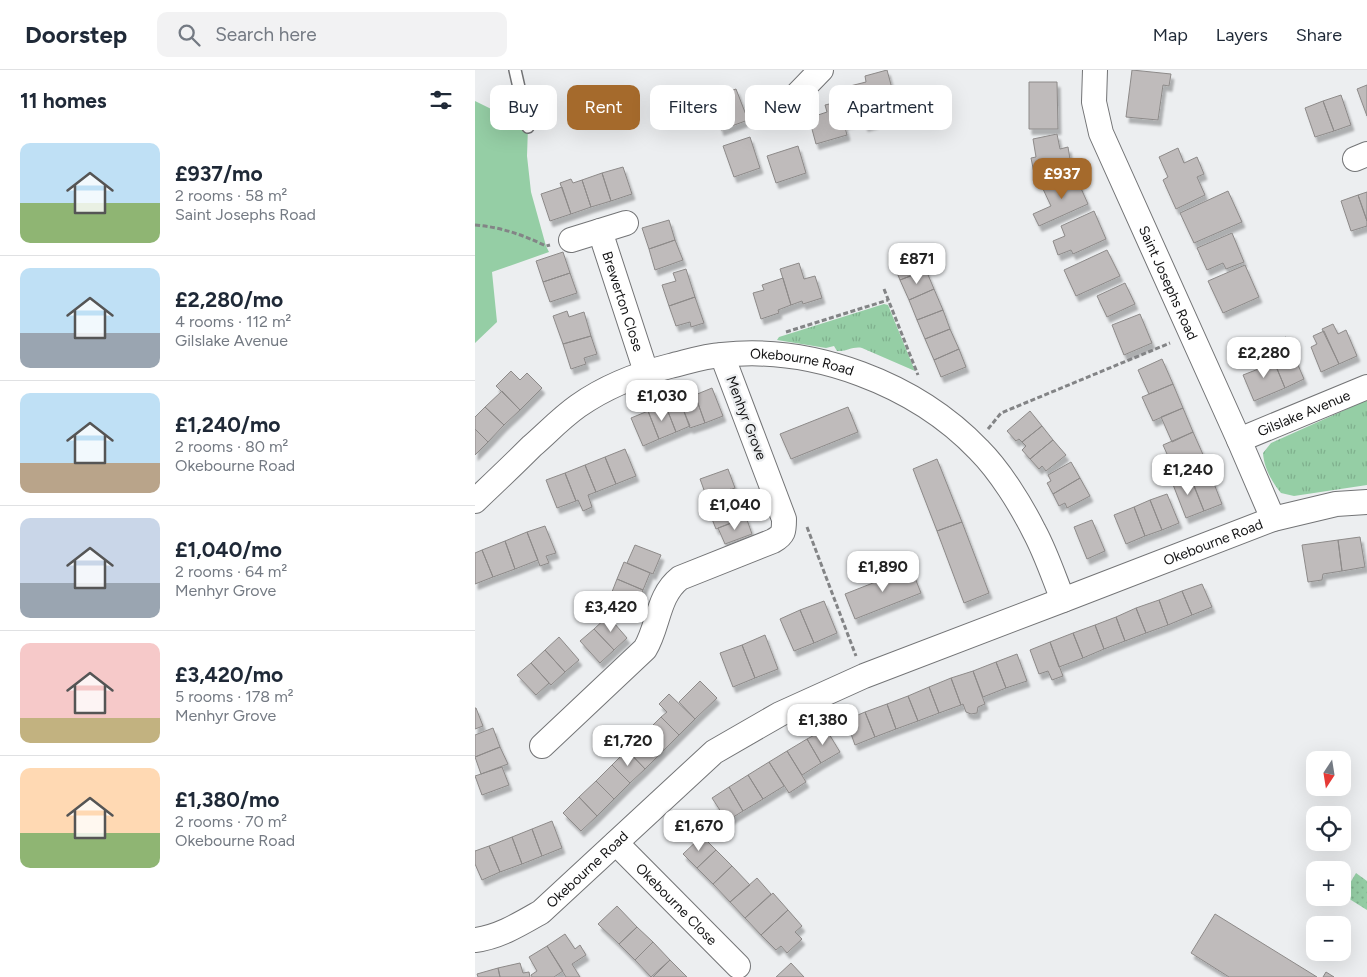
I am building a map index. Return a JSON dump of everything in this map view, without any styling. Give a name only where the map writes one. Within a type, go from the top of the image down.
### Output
[{"type":"street","points":[[806,85],[821,70]]},
{"type":"street","name":"Saint Josephs Road","points":[[1095,70],[1094,102],[1101,133],[1273,519]]},
{"type":"street","points":[[571,240],[626,222]]},
{"type":"street","name":"Brewerton Close","points":[[600,231],[646,372]]},
{"type":"street","name":"Okebourne Road","points":[[475,501],[553,426],[577,406],[603,391],[646,372],[704,357],[722,355],[770,354],[813,360],[882,382],[929,408],[974,445],[999,473],[1035,531],[1063,600]]},
{"type":"street","name":"Menhyr Grove","points":[[542,746],[645,649],[651,639],[662,601],[671,585],[680,578],[773,541],[784,531],[784,519],[722,355]]},
{"type":"street","name":"Gilslake Avenue","points":[[1239,440],[1367,387]]},
{"type":"street","name":"Okebourne Road","points":[[475,940],[513,928],[541,912],[714,752],[780,714],[864,676],[1273,519],[1336,504],[1367,502]]},
{"type":"street","name":"Okebourne Close","points":[[616,843],[738,966]]},
{"type":"lane","points":[[515,70],[518,85]]},
{"type":"path","points":[[475,224],[496,227],[527,237],[546,246],[571,240]]},
{"type":"path","points":[[884,289],[927,396],[929,408]]},
{"type":"path","points":[[770,354],[771,337],[888,300]]},
{"type":"path","points":[[974,445],[1001,414],[1191,334]]},
{"type":"green space","points":[[475,101],[490,108],[490,130],[528,130],[527,156],[531,192],[549,252],[492,272],[497,322],[475,343]]},
{"type":"green space","points":[[884,304],[888,305],[915,371],[862,348],[837,351],[834,346],[826,348],[777,340],[779,337]]},
{"type":"green space","points":[[1367,400],[1367,485],[1294,496],[1281,493],[1269,474],[1264,459],[1263,453],[1271,443]]},
{"type":"green space","points":[[1356,873],[1367,881],[1367,910],[1351,900],[1351,881]]},
{"type":"building","points":[[887,70],[891,85],[854,85],[866,82],[865,76]]},
{"type":"building","points":[[1132,70],[1171,74],[1169,86],[1163,85],[1158,120],[1126,117]]},
{"type":"building","points":[[1029,82],[1057,82],[1058,129],[1029,129]]},
{"type":"building","points":[[1367,85],[1367,116],[1357,89]]},
{"type":"building","points":[[735,89],[745,112],[745,121],[735,125]]},
{"type":"building","points":[[1341,95],[1351,125],[1334,131],[1323,101]]},
{"type":"building","points":[[1323,101],[1334,131],[1315,137],[1305,108]]},
{"type":"building","points":[[829,104],[829,130],[846,130],[847,135],[816,144],[812,130],[819,130],[819,115],[827,112],[825,105]]},
{"type":"building","points":[[1057,134],[1060,149],[1068,147],[1071,165],[1034,173],[1031,158],[1036,157],[1033,139]]},
{"type":"building","points":[[750,137],[760,168],[734,177],[723,146]]},
{"type":"building","points":[[798,146],[806,173],[776,183],[767,156]]},
{"type":"building","points":[[1178,148],[1184,163],[1197,157],[1204,174],[1197,177],[1205,195],[1176,209],[1163,180],[1168,177],[1159,157]]},
{"type":"building","points":[[623,167],[632,194],[611,201],[602,173]]},
{"type":"building","points":[[602,173],[611,201],[591,207],[582,180]]},
{"type":"building","points":[[1075,175],[1088,204],[1039,226],[1033,214],[1051,206],[1043,189]]},
{"type":"building","points":[[571,179],[573,183],[582,180],[591,207],[571,214],[560,183]]},
{"type":"building","points":[[562,187],[571,214],[550,221],[541,194]]},
{"type":"building","points":[[1228,191],[1242,222],[1194,243],[1180,213]]},
{"type":"building","points":[[1367,192],[1367,221],[1358,195]]},
{"type":"building","points":[[1358,195],[1367,226],[1351,231],[1341,201]]},
{"type":"building","points":[[1094,211],[1106,239],[1073,254],[1071,250],[1058,255],[1053,241],[1065,236],[1061,226]]},
{"type":"building","points":[[669,220],[675,240],[649,249],[642,228]]},
{"type":"building","points":[[1232,233],[1244,262],[1226,269],[1223,263],[1207,270],[1197,248]]},
{"type":"building","points":[[675,240],[683,260],[655,270],[649,249]]},
{"type":"building","points":[[917,250],[926,270],[900,280],[892,260]]},
{"type":"building","points":[[1107,250],[1120,276],[1076,296],[1064,270]]},
{"type":"building","points":[[563,252],[570,273],[543,282],[536,261]]},
{"type":"building","points":[[799,263],[804,279],[815,276],[822,298],[803,304],[802,301],[791,305],[780,269]]},
{"type":"building","points":[[1245,265],[1259,297],[1223,313],[1208,281]]},
{"type":"building","points":[[686,269],[695,297],[669,306],[662,285],[676,281],[673,273]]},
{"type":"building","points":[[926,270],[934,289],[909,300],[900,280]]},
{"type":"building","points":[[570,273],[577,293],[550,302],[543,282]]},
{"type":"building","points":[[783,278],[791,305],[778,310],[779,313],[761,319],[753,293],[764,290],[762,285]]},
{"type":"building","points":[[1125,283],[1135,304],[1107,317],[1097,296]]},
{"type":"building","points":[[934,289],[943,310],[917,320],[909,300]]},
{"type":"building","points":[[695,297],[704,323],[691,327],[690,322],[676,326],[669,306]]},
{"type":"building","points":[[943,310],[950,329],[925,339],[917,320]]},
{"type":"building","points":[[567,311],[569,317],[584,312],[591,336],[563,344],[553,316]]},
{"type":"building","points":[[1140,314],[1152,343],[1124,355],[1112,325]]},
{"type":"building","points":[[1333,324],[1338,334],[1346,330],[1357,356],[1339,364],[1322,329]]},
{"type":"building","points":[[950,329],[959,349],[934,360],[925,339]]},
{"type":"building","points":[[1324,331],[1339,364],[1321,372],[1311,347],[1317,344],[1313,336]]},
{"type":"building","points":[[591,336],[597,354],[584,358],[586,364],[571,369],[563,344]]},
{"type":"building","points":[[1286,337],[1304,379],[1285,388],[1267,345]]},
{"type":"building","points":[[959,349],[966,367],[941,377],[934,360]]},
{"type":"building","points":[[1271,354],[1285,388],[1254,401],[1243,375],[1261,368],[1257,359]]},
{"type":"building","points":[[1162,359],[1173,384],[1149,394],[1138,370]]},
{"type":"building","points":[[511,371],[520,380],[527,373],[542,388],[520,410],[496,386]]},
{"type":"building","points":[[1173,384],[1183,408],[1153,421],[1142,397]]},
{"type":"building","points":[[712,388],[723,416],[705,423],[695,395]]},
{"type":"building","points":[[502,391],[520,410],[504,425],[485,407]]},
{"type":"building","points":[[695,395],[705,423],[690,428],[680,401]]},
{"type":"building","points":[[679,399],[690,426],[676,432],[665,404]]},
{"type":"building","points":[[665,404],[676,432],[659,439],[648,411]]},
{"type":"building","points":[[485,407],[504,425],[488,442],[475,429],[475,417]]},
{"type":"building","points":[[848,407],[858,432],[791,459],[780,434]]},
{"type":"building","points":[[1183,408],[1193,432],[1172,442],[1161,417]]},
{"type":"building","points":[[648,411],[659,439],[643,446],[631,418]]},
{"type":"building","points":[[1030,411],[1042,426],[1022,442],[1019,439],[1016,441],[1007,431]]},
{"type":"building","points":[[1042,426],[1053,440],[1030,459],[1022,450],[1026,446],[1022,442]]},
{"type":"building","points":[[475,429],[488,442],[475,455]]},
{"type":"building","points":[[1193,432],[1205,459],[1175,472],[1163,445]]},
{"type":"building","points":[[1053,440],[1066,455],[1046,471],[1042,466],[1039,469],[1030,459]]},
{"type":"building","points":[[625,449],[636,476],[616,484],[605,457]]},
{"type":"building","points":[[605,457],[616,484],[596,492],[585,465]]},
{"type":"building","points":[[937,459],[962,522],[937,531],[913,469]]},
{"type":"building","points":[[1071,462],[1080,478],[1053,494],[1047,483],[1051,481],[1048,475]]},
{"type":"building","points":[[585,465],[596,492],[588,495],[592,507],[583,511],[578,500],[576,501],[565,473]]},
{"type":"building","points":[[728,469],[735,488],[707,498],[700,479]]},
{"type":"building","points":[[565,473],[576,501],[557,508],[546,480]]},
{"type":"building","points":[[1190,475],[1204,511],[1186,518],[1172,482]]},
{"type":"building","points":[[1211,476],[1222,504],[1204,511],[1193,484]]},
{"type":"building","points":[[1080,478],[1090,496],[1067,508],[1065,503],[1059,506],[1053,494]]},
{"type":"building","points":[[731,489],[737,505],[710,514],[704,499]]},
{"type":"building","points":[[1167,494],[1179,523],[1162,530],[1150,500]]},
{"type":"building","points":[[1150,500],[1162,530],[1145,536],[1134,507]]},
{"type":"building","points":[[737,505],[742,519],[716,529],[710,514]]},
{"type":"building","points":[[1134,507],[1145,536],[1126,544],[1114,515]]},
{"type":"building","points":[[746,517],[752,534],[725,544],[718,528]]},
{"type":"building","points":[[1092,520],[1105,551],[1087,559],[1074,527]]},
{"type":"building","points":[[962,522],[989,593],[964,603],[937,531]]},
{"type":"building","points":[[545,526],[556,553],[546,556],[549,563],[540,566],[527,532]]},
{"type":"building","points":[[527,532],[538,560],[515,569],[505,541]]},
{"type":"building","points":[[1360,537],[1365,567],[1342,571],[1338,540]]},
{"type":"building","points":[[1338,540],[1342,571],[1323,574],[1322,580],[1308,582],[1302,545]]},
{"type":"building","points":[[505,541],[515,569],[493,577],[482,550]]},
{"type":"building","points":[[635,545],[661,555],[653,574],[627,563]]},
{"type":"building","points":[[482,550],[493,577],[475,584],[475,553]]},
{"type":"building","points":[[624,562],[650,573],[643,590],[617,579]]},
{"type":"building","points":[[911,568],[921,593],[855,619],[845,594]]},
{"type":"building","points":[[617,579],[643,590],[636,607],[610,597]]},
{"type":"building","points":[[1202,584],[1212,607],[1192,615],[1182,591]]},
{"type":"building","points":[[1182,591],[1192,615],[1168,625],[1159,600]]},
{"type":"building","points":[[1159,600],[1168,625],[1146,633],[1136,608]]},
{"type":"building","points":[[824,601],[837,633],[814,643],[800,610]]},
{"type":"building","points":[[1136,608],[1146,633],[1125,641],[1116,617]]},
{"type":"building","points":[[800,610],[814,643],[794,651],[780,619]]},
{"type":"building","points":[[608,616],[627,638],[614,650],[594,629]]},
{"type":"building","points":[[1116,617],[1125,641],[1104,649],[1095,625]]},
{"type":"building","points":[[1095,625],[1104,649],[1083,658],[1073,633]]},
{"type":"building","points":[[594,629],[614,650],[600,663],[580,641]]},
{"type":"building","points":[[1073,633],[1083,658],[1059,667],[1050,642]]},
{"type":"building","points":[[765,635],[778,669],[755,678],[742,645]]},
{"type":"building","points":[[559,637],[579,660],[565,672],[545,650]]},
{"type":"building","points":[[1050,642],[1063,676],[1052,680],[1048,671],[1039,674],[1030,650]]},
{"type":"building","points":[[742,645],[755,678],[733,687],[720,653]]},
{"type":"building","points":[[545,650],[565,672],[551,685],[531,663]]},
{"type":"building","points":[[1017,654],[1027,681],[1006,688],[996,662]]},
{"type":"building","points":[[996,662],[1006,688],[983,697],[973,671]]},
{"type":"building","points":[[531,663],[549,683],[536,695],[517,675]]},
{"type":"building","points":[[973,671],[985,704],[978,707],[977,713],[971,714],[966,712],[963,704],[961,705],[951,678]]},
{"type":"building","points":[[951,678],[961,705],[939,713],[929,687]]},
{"type":"building","points":[[700,681],[717,698],[695,719],[679,702]]},
{"type":"building","points":[[929,687],[939,713],[918,721],[908,696]]},
{"type":"building","points":[[669,694],[695,719],[679,735],[661,717],[667,712],[659,704]]},
{"type":"building","points":[[908,696],[918,721],[896,729],[887,704]]},
{"type":"building","points":[[887,704],[896,729],[875,737],[865,712]]},
{"type":"building","points":[[475,708],[483,726],[475,729]]},
{"type":"building","points":[[865,712],[875,737],[855,745],[846,720]]},
{"type":"building","points":[[661,717],[679,735],[663,751],[645,733]]},
{"type":"building","points":[[493,728],[500,747],[475,757],[475,735]]},
{"type":"building","points":[[638,729],[644,735],[645,733],[663,751],[645,769],[627,750],[635,743],[630,737]]},
{"type":"building","points":[[826,729],[840,752],[821,763],[807,739]]},
{"type":"building","points":[[807,739],[821,763],[802,775],[787,751]]},
{"type":"building","points":[[500,747],[508,764],[481,774],[475,757]]},
{"type":"building","points":[[627,750],[645,769],[630,783],[612,765]]},
{"type":"building","points":[[787,751],[806,782],[789,793],[769,762]]},
{"type":"building","points":[[769,762],[784,786],[763,799],[748,775]]},
{"type":"building","points":[[612,765],[630,783],[614,799],[596,781]]},
{"type":"building","points":[[502,767],[509,785],[482,795],[475,776]]},
{"type":"building","points":[[748,775],[763,799],[743,811],[729,787]]},
{"type":"building","points":[[596,781],[614,799],[597,816],[579,797]]},
{"type":"building","points":[[729,787],[743,811],[727,821],[712,798]]},
{"type":"building","points":[[579,797],[597,816],[581,831],[563,813]]},
{"type":"building","points":[[552,821],[562,848],[542,856],[532,829]]},
{"type":"building","points":[[532,829],[542,856],[522,864],[512,837]]},
{"type":"building","points":[[702,836],[716,850],[697,868],[683,854]]},
{"type":"building","points":[[512,837],[522,864],[500,872],[489,846]]},
{"type":"building","points":[[489,846],[500,872],[482,880],[475,864],[475,851]]},
{"type":"building","points":[[716,850],[732,866],[713,884],[697,868]]},
{"type":"building","points":[[732,866],[750,885],[730,902],[713,884]]},
{"type":"building","points":[[757,878],[771,894],[745,918],[730,902]]},
{"type":"building","points":[[773,893],[788,910],[761,935],[745,918]]},
{"type":"building","points":[[617,906],[637,927],[619,944],[598,924]]},
{"type":"building","points":[[788,910],[802,926],[795,932],[802,939],[787,953],[781,946],[776,950],[761,935]]},
{"type":"building","points":[[1215,914],[1317,977],[1229,977],[1191,953]]},
{"type":"building","points":[[637,927],[653,942],[635,960],[619,944]]},
{"type":"building","points":[[565,934],[575,949],[580,945],[586,955],[572,964],[580,977],[566,977],[547,946]]},
{"type":"building","points":[[653,942],[670,960],[651,977],[635,960]]},
{"type":"building","points":[[547,946],[563,971],[554,977],[532,977],[531,975],[537,971],[529,957]]},
{"type":"building","points":[[670,960],[687,977],[653,977]]},
{"type":"building","points":[[520,963],[523,973],[529,972],[530,977],[500,977],[498,968]]},
{"type":"building","points":[[791,963],[804,977],[776,977]]},
{"type":"building","points":[[498,968],[500,977],[478,977],[477,974]]},
{"type":"building","points":[[1326,972],[1334,977],[1323,977]]}]
